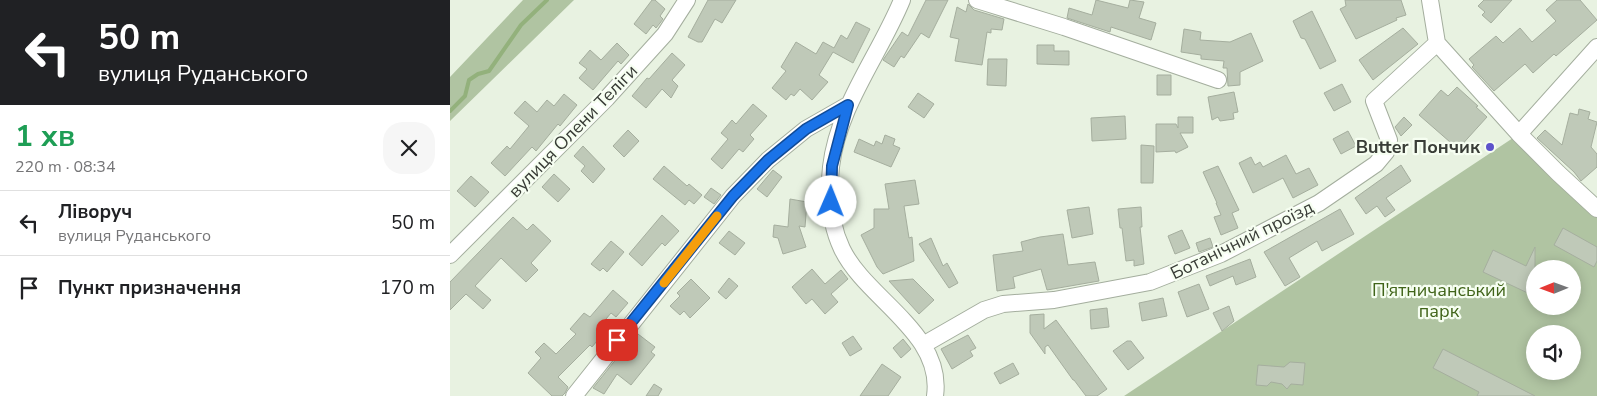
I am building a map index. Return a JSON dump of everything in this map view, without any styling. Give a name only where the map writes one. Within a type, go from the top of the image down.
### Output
[{"type":"street","name":"вулиця Олени Теліги","points":[[450,255],[607,98],[665,34],[687,0]]},
{"type":"street","points":[[902,0],[893,21],[848,105],[832,166],[831,212],[835,231],[843,251],[858,272],[923,345],[930,358],[934,374],[935,396]]},
{"type":"street","points":[[977,0],[1064,27],[1218,80]]},
{"type":"street","points":[[1430,0],[1437,42],[1519,134],[1597,209]]},
{"type":"street","name":"Ботанічний проїзд","points":[[923,345],[984,310],[1003,304],[1054,300],[1150,282],[1221,254],[1319,203],[1376,164],[1386,152],[1389,140],[1374,102],[1437,42]]},
{"type":"street","points":[[1519,134],[1597,47]]},
{"type":"street","points":[[574,396],[733,196],[768,160],[806,129],[848,105]]},
{"type":"green space","points":[[523,0],[574,0],[450,121],[450,77]]},
{"type":"green space","name":"П'ятничанський парк","points":[[1519,134],[1597,209],[1597,396],[1124,396]]},
{"type":"building","points":[[652,0],[655,0],[665,9],[660,16],[663,19],[660,23],[656,28],[653,25],[646,34],[634,24]]},
{"type":"building","points":[[708,0],[736,0],[722,23],[715,19],[702,42],[698,42],[688,37]]},
{"type":"building","points":[[926,0],[948,0],[929,38],[921,33],[904,58],[901,56],[894,67],[883,60],[902,32],[908,36]]},
{"type":"building","points":[[1096,0],[1128,8],[1130,0],[1144,2],[1139,18],[1156,23],[1151,40],[1111,27],[1110,32],[1067,18],[1069,8],[1092,15]]},
{"type":"building","points":[[1345,0],[1401,0],[1406,15],[1396,18],[1397,20],[1356,39],[1340,9],[1346,6]]},
{"type":"building","points":[[1484,0],[1512,0],[1491,23],[1482,15],[1485,12],[1478,6]]},
{"type":"building","points":[[1557,0],[1580,0],[1597,20],[1556,56],[1554,54],[1533,73],[1525,64],[1494,91],[1472,67],[1474,65],[1469,59],[1496,36],[1503,43],[1520,28],[1532,42],[1556,21],[1546,10]]},
{"type":"building","points":[[968,4],[974,10],[1004,19],[1002,30],[991,29],[991,33],[987,32],[982,65],[955,61],[959,39],[950,37],[957,7],[966,12]]},
{"type":"building","points":[[1312,11],[1336,61],[1320,69],[1305,39],[1301,38],[1293,21]]},
{"type":"building","points":[[856,22],[870,29],[853,63],[833,52],[819,75],[828,82],[812,100],[800,89],[794,96],[791,94],[786,100],[772,88],[786,71],[781,67],[796,42],[816,54],[823,42],[834,48],[841,35],[847,39]]},
{"type":"building","points":[[1403,28],[1418,44],[1373,80],[1359,60]]},
{"type":"building","points":[[1184,29],[1201,32],[1200,40],[1230,42],[1251,33],[1263,61],[1240,72],[1240,85],[1228,86],[1227,68],[1223,68],[1224,61],[1201,59],[1201,55],[1181,52]]},
{"type":"building","points":[[617,43],[629,55],[621,64],[618,61],[593,90],[579,78],[587,69],[579,63],[590,50],[601,60]]},
{"type":"building","points":[[1037,45],[1054,45],[1054,51],[1069,51],[1069,65],[1037,64]]},
{"type":"building","points":[[672,53],[685,65],[672,80],[678,86],[671,98],[662,89],[646,108],[632,96]]},
{"type":"building","points":[[988,59],[1007,59],[1006,86],[987,85]]},
{"type":"building","points":[[1157,75],[1171,75],[1171,95],[1157,95]]},
{"type":"building","points":[[1342,84],[1351,102],[1334,111],[1324,93]]},
{"type":"building","points":[[1457,87],[1487,117],[1458,149],[1419,115],[1441,90],[1448,96]]},
{"type":"building","points":[[1234,92],[1238,112],[1233,113],[1234,119],[1220,121],[1218,117],[1212,120],[1208,97]]},
{"type":"building","points":[[918,93],[934,104],[924,118],[908,107]]},
{"type":"building","points":[[564,94],[577,105],[560,126],[558,124],[536,151],[532,147],[505,176],[491,163],[507,146],[510,149],[529,126],[514,113],[525,101],[537,112],[547,100],[554,106]]},
{"type":"building","points":[[753,104],[767,116],[750,135],[754,139],[743,152],[739,149],[722,169],[711,159],[728,139],[721,133],[732,120],[736,124]]},
{"type":"building","points":[[1579,109],[1590,112],[1588,119],[1597,122],[1591,147],[1597,154],[1597,167],[1581,181],[1574,172],[1537,138],[1545,130],[1562,145],[1570,113],[1578,115]]},
{"type":"building","points":[[1125,116],[1126,139],[1092,141],[1091,118]]},
{"type":"building","points":[[1178,117],[1193,117],[1193,133],[1180,133],[1188,147],[1176,153],[1175,151],[1156,152],[1156,124],[1176,124],[1178,128]]},
{"type":"building","points":[[1404,117],[1412,125],[1401,136],[1395,127]]},
{"type":"building","points":[[628,130],[639,141],[624,157],[613,146]]},
{"type":"building","points":[[1348,131],[1356,146],[1341,154],[1333,139]]},
{"type":"building","points":[[885,135],[895,139],[893,145],[900,148],[891,167],[854,152],[859,139],[874,146],[876,141],[882,144]]},
{"type":"building","points":[[1141,145],[1154,146],[1153,183],[1141,183]]},
{"type":"building","points":[[583,146],[605,169],[593,183],[581,171],[585,166],[574,156]]},
{"type":"building","points":[[1286,155],[1296,174],[1309,168],[1318,185],[1293,198],[1283,178],[1253,193],[1239,163],[1251,157],[1255,165],[1260,162],[1263,167]]},
{"type":"building","points":[[1401,165],[1411,181],[1386,198],[1395,210],[1385,217],[1377,206],[1366,214],[1355,198]]},
{"type":"building","points":[[664,166],[687,186],[689,184],[702,195],[694,204],[689,200],[685,205],[653,179]]},
{"type":"building","points":[[1218,166],[1239,210],[1232,213],[1238,228],[1221,235],[1214,217],[1221,215],[1203,172]]},
{"type":"building","points":[[773,170],[782,177],[767,197],[757,189]]},
{"type":"building","points":[[554,174],[570,189],[558,202],[542,187]]},
{"type":"building","points":[[471,176],[489,192],[475,207],[457,191]]},
{"type":"building","points":[[915,180],[919,204],[904,206],[909,238],[912,237],[914,261],[883,274],[877,267],[861,235],[874,228],[874,209],[889,209],[885,184]]},
{"type":"building","points":[[711,188],[721,195],[714,204],[704,197]]},
{"type":"building","points":[[790,199],[807,202],[805,227],[799,226],[806,247],[783,254],[778,238],[773,237],[774,225],[788,227]]},
{"type":"building","points":[[1089,207],[1093,234],[1072,238],[1067,210]]},
{"type":"building","points":[[1141,207],[1142,227],[1140,227],[1144,264],[1134,266],[1134,260],[1126,261],[1118,209]]},
{"type":"building","points":[[1340,209],[1354,234],[1322,251],[1317,241],[1289,258],[1300,277],[1285,286],[1264,252]]},
{"type":"building","points":[[662,215],[679,231],[665,246],[662,243],[642,266],[629,254]]},
{"type":"building","points":[[513,217],[527,230],[533,224],[551,241],[531,263],[538,270],[526,282],[501,258],[475,286],[491,300],[483,309],[466,294],[450,310],[450,282]]},
{"type":"building","points":[[1563,228],[1597,247],[1597,261],[1594,267],[1554,245]]},
{"type":"building","points":[[1182,230],[1190,248],[1175,254],[1168,236]]},
{"type":"building","points":[[729,231],[745,243],[735,255],[719,243]]},
{"type":"building","points":[[1063,234],[1068,265],[1095,262],[1099,281],[1047,290],[1041,269],[1013,277],[1015,288],[997,291],[993,255],[1023,251],[1021,242]]},
{"type":"building","points":[[931,238],[943,266],[947,263],[958,283],[949,288],[919,244]]},
{"type":"building","points":[[1210,238],[1213,247],[1199,252],[1196,243]]},
{"type":"building","points":[[611,241],[624,252],[607,272],[603,268],[600,271],[591,264]]},
{"type":"building","points":[[1535,247],[1535,260],[1529,260]]},
{"type":"building","points":[[1493,250],[1526,266],[1526,292],[1483,272]]},
{"type":"building","points":[[1250,259],[1256,277],[1236,285],[1233,276],[1210,286],[1206,276]]},
{"type":"building","points":[[812,269],[825,284],[841,270],[848,279],[831,294],[838,302],[825,314],[812,299],[806,304],[792,287]]},
{"type":"building","points":[[729,278],[738,286],[726,299],[718,292]]},
{"type":"building","points":[[691,279],[710,298],[690,318],[684,311],[680,315],[670,306],[680,296],[677,293]]},
{"type":"building","points":[[913,279],[934,300],[919,314],[889,281]]},
{"type":"building","points":[[1199,284],[1209,309],[1187,317],[1178,292]]},
{"type":"building","points":[[613,290],[628,303],[616,317],[611,313],[596,331],[602,335],[592,347],[590,345],[558,377],[568,387],[565,393],[562,396],[552,396],[528,373],[541,358],[535,352],[544,343],[556,354],[576,334],[570,329],[584,313],[590,317]]},
{"type":"building","points":[[1163,298],[1167,316],[1142,321],[1139,303]]},
{"type":"building","points":[[1229,306],[1234,321],[1222,331],[1213,313]]},
{"type":"building","points":[[1107,308],[1109,327],[1091,329],[1090,310]]},
{"type":"building","points":[[1044,314],[1044,329],[1056,320],[1107,389],[1097,396],[1086,396],[1048,345],[1045,347],[1045,354],[1030,333],[1030,315]]},
{"type":"building","points":[[638,334],[655,347],[651,352],[655,355],[631,385],[617,374],[604,394],[593,388],[617,358],[619,360]]},
{"type":"building","points":[[968,335],[976,348],[970,351],[973,356],[952,369],[941,349]]},
{"type":"building","points":[[853,336],[862,349],[850,356],[842,343]]},
{"type":"building","points":[[903,339],[911,349],[901,358],[893,348]]},
{"type":"building","points":[[1127,341],[1131,341],[1144,358],[1128,370],[1113,351]]},
{"type":"building","points":[[1443,349],[1535,396],[1477,396],[1479,392],[1433,368]]},
{"type":"building","points":[[1290,362],[1305,363],[1303,385],[1291,384],[1287,389],[1282,384],[1271,382],[1267,386],[1256,385],[1258,365],[1284,367]]},
{"type":"building","points":[[1013,363],[1019,374],[1000,384],[994,373]]},
{"type":"building","points":[[882,364],[901,377],[888,396],[860,396]]},
{"type":"building","points":[[654,384],[662,389],[658,396],[646,396]]},
{"type":"waterway","points":[[450,111],[465,96],[469,80],[478,74],[489,71],[521,25],[547,0]]},
{"type":"slow traffic","points":[[664,283],[717,216]]},
{"type":"place","name":"Butter Пончик","points":[[1490,147]]},
{"type":"route","points":[[617,340],[733,196],[768,160],[806,129],[848,105],[832,166],[831,202]]}]
